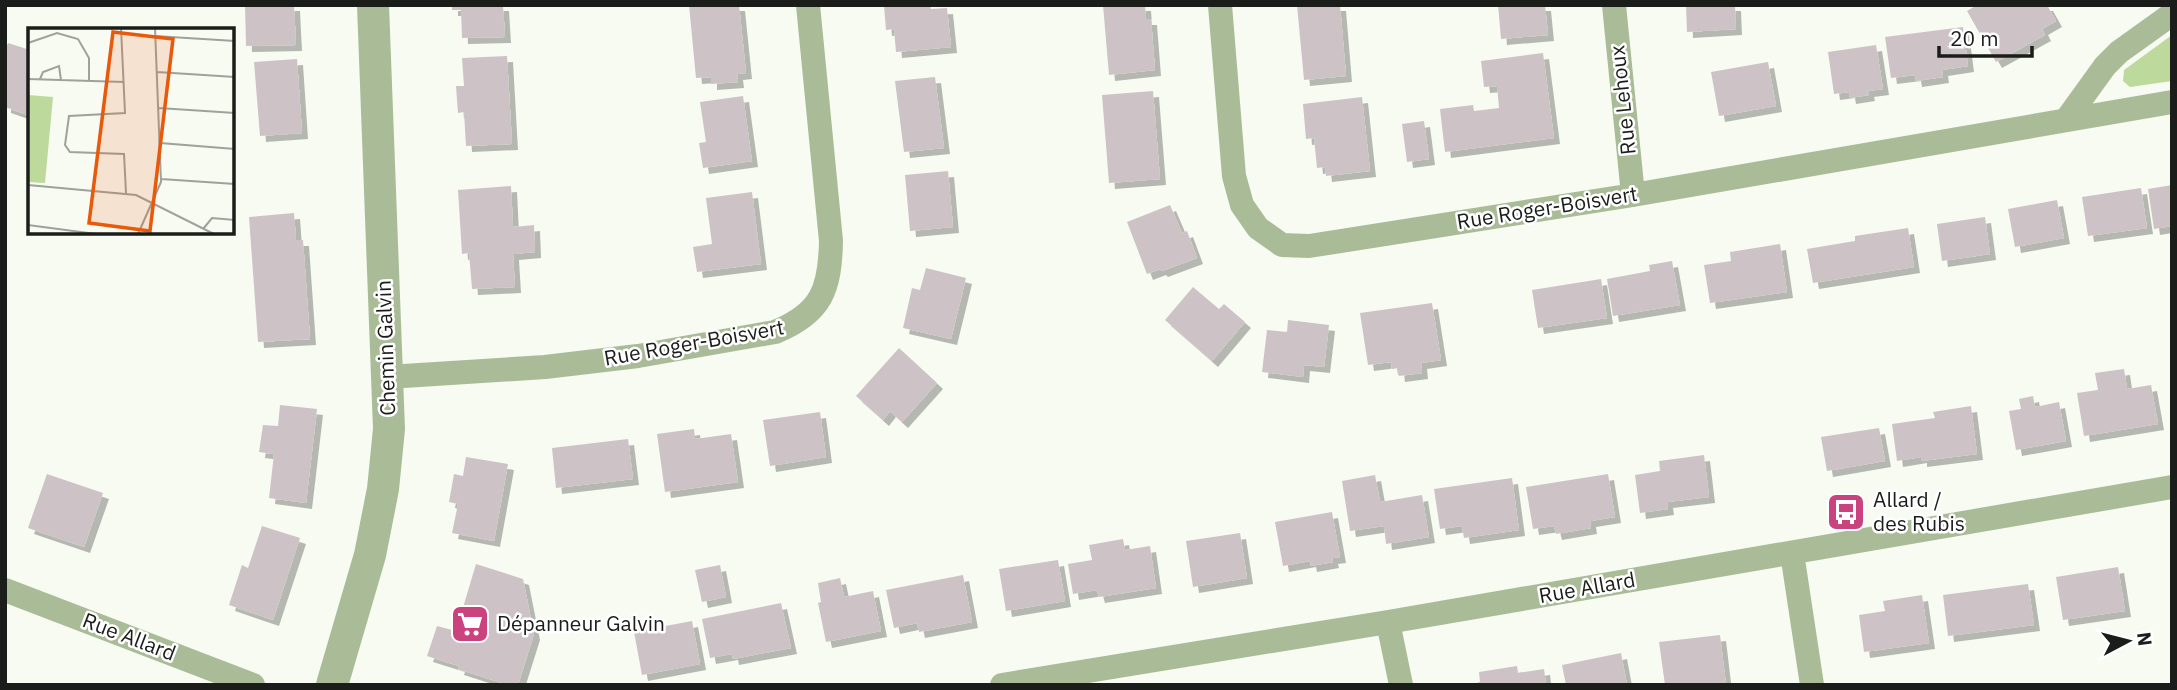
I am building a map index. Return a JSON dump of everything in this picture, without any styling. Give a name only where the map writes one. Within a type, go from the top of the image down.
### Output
[{"type":"street","name":"Chemin Galvin","points":[[332,685],[370,555],[383,489],[388,429],[373,5]]},
{"type":"street","name":"Rue Roger-Boisvert","points":[[388,377],[545,367],[638,356],[775,332],[796,324],[811,312],[823,292],[831,268],[831,241],[808,5]]},
{"type":"street","name":"Rue Roger-Boisvert","points":[[1220,5],[1234,176],[1242,205],[1258,228],[1282,245],[1308,246],[1633,195],[2172,102]]},
{"type":"street","name":"Rue Lehoux","points":[[1614,5],[1633,195]]},
{"type":"street","points":[[2066,120],[2105,66],[2119,52],[2172,14]]},
{"type":"street","name":"Rue Allard","points":[[1002,685],[1388,622],[2172,487]]},
{"type":"street","points":[[1792,553],[1812,685]]},
{"type":"street","name":"Rue Allard","points":[[5,590],[253,685]]},
{"type":"street","points":[[1388,622],[1401,685]]},
{"type":"green space","points":[[2172,35],[2172,81],[2130,87],[2123,81],[2124,70]]},
{"type":"building","points":[[245,5],[294,5],[296,45],[246,46]]},
{"type":"building","points":[[452,5],[503,5],[505,37],[462,38],[461,10],[452,10]]},
{"type":"building","points":[[689,5],[739,5],[746,73],[737,74],[738,82],[711,84],[711,77],[696,78]]},
{"type":"building","points":[[884,5],[930,5],[931,9],[947,8],[951,47],[896,52],[894,29],[886,30]]},
{"type":"building","points":[[1103,5],[1145,5],[1146,19],[1151,19],[1155,70],[1109,75]]},
{"type":"building","points":[[1297,5],[1340,5],[1346,76],[1304,80]]},
{"type":"building","points":[[1498,5],[1545,5],[1548,35],[1501,39]]},
{"type":"building","points":[[1686,5],[1735,5],[1736,29],[1687,32]]},
{"type":"building","points":[[1977,5],[2047,5],[2056,21],[2042,29],[2045,35],[1996,62],[1967,11]]},
{"type":"building","points":[[1963,27],[1968,66],[1942,70],[1943,77],[1916,81],[1915,75],[1891,78],[1885,37]]},
{"type":"building","points":[[8,43],[28,49],[28,115],[5,107],[5,51]]},
{"type":"building","points":[[1876,45],[1883,89],[1868,91],[1869,95],[1850,98],[1849,92],[1834,94],[1828,52]]},
{"type":"building","points":[[1543,53],[1554,138],[1445,152],[1440,109],[1473,105],[1474,111],[1499,108],[1497,86],[1484,87],[1481,61]]},
{"type":"building","points":[[507,56],[512,144],[466,146],[464,112],[458,113],[456,86],[464,86],[462,58]]},
{"type":"building","points":[[297,59],[302,133],[260,136],[254,62]]},
{"type":"building","points":[[1768,62],[1776,106],[1719,116],[1711,72]]},
{"type":"building","points":[[935,77],[944,148],[904,152],[895,81]]},
{"type":"building","points":[[1153,91],[1160,179],[1109,183],[1102,95]]},
{"type":"building","points":[[743,96],[752,161],[703,168],[699,143],[706,142],[700,102]]},
{"type":"building","points":[[1362,97],[1370,171],[1326,176],[1325,167],[1317,168],[1314,138],[1306,139],[1303,104]]},
{"type":"building","points":[[1424,121],[1429,159],[1407,162],[1402,124]]},
{"type":"building","points":[[948,171],[953,227],[910,231],[905,175]]},
{"type":"building","points":[[2172,185],[2172,226],[2154,229],[2148,189]]},
{"type":"building","points":[[511,186],[513,227],[534,225],[535,252],[513,254],[515,287],[472,289],[469,253],[462,254],[458,190]]},
{"type":"building","points":[[2141,188],[2147,228],[2088,236],[2082,197]]},
{"type":"building","points":[[752,192],[761,264],[697,272],[693,247],[712,244],[706,198]]},
{"type":"building","points":[[2057,200],[2064,238],[2015,247],[2008,209]]},
{"type":"building","points":[[1170,205],[1182,233],[1187,231],[1197,258],[1147,274],[1127,222]]},
{"type":"building","points":[[294,213],[296,240],[303,240],[310,339],[258,342],[249,217]]},
{"type":"building","points":[[1985,217],[1990,254],[1942,261],[1937,224]]},
{"type":"building","points":[[1908,228],[1914,267],[1813,283],[1807,249],[1855,241],[1855,236]]},
{"type":"building","points":[[1780,244],[1787,292],[1710,303],[1704,265],[1731,261],[1730,252]]},
{"type":"building","points":[[1672,261],[1680,305],[1613,316],[1607,279],[1650,271],[1649,265]]},
{"type":"building","points":[[926,268],[966,278],[951,339],[903,328],[912,288],[920,290]]},
{"type":"building","points":[[1601,279],[1607,318],[1538,328],[1532,290]]},
{"type":"building","points":[[1193,287],[1219,309],[1224,304],[1245,322],[1212,361],[1165,320]]},
{"type":"building","points":[[1432,303],[1441,360],[1421,363],[1422,373],[1399,376],[1398,368],[1392,369],[1391,362],[1368,365],[1360,313]]},
{"type":"building","points":[[1288,320],[1329,325],[1324,367],[1304,365],[1303,377],[1262,372],[1267,330],[1287,332]]},
{"type":"building","points":[[899,348],[937,383],[902,422],[890,411],[883,420],[856,396]]},
{"type":"building","points":[[2124,369],[2127,389],[2151,385],[2158,424],[2084,436],[2077,393],[2098,390],[2095,373]]},
{"type":"building","points":[[2033,396],[2035,407],[2059,402],[2066,441],[2016,450],[2009,411],[2021,409],[2019,399]]},
{"type":"building","points":[[280,405],[317,409],[306,503],[269,498],[274,454],[259,452],[263,425],[278,426]]},
{"type":"building","points":[[1971,406],[1977,454],[1897,461],[1892,424],[1935,418],[1933,412]]},
{"type":"building","points":[[820,412],[826,457],[770,466],[763,420]]},
{"type":"building","points":[[1879,428],[1885,461],[1827,471],[1821,437]]},
{"type":"building","points":[[694,429],[695,439],[731,434],[738,482],[665,492],[657,434]]},
{"type":"building","points":[[628,439],[633,479],[556,488],[552,448]]},
{"type":"building","points":[[1704,455],[1709,497],[1667,502],[1668,509],[1640,513],[1635,475],[1660,471],[1659,461]]},
{"type":"building","points":[[466,457],[508,464],[494,541],[452,533],[458,504],[449,502],[454,474],[463,476]]},
{"type":"building","points":[[47,474],[103,493],[84,547],[28,528]]},
{"type":"building","points":[[1608,474],[1615,517],[1590,521],[1591,528],[1556,534],[1554,526],[1533,529],[1526,487]]},
{"type":"building","points":[[1375,475],[1380,502],[1422,495],[1429,537],[1386,544],[1384,526],[1350,531],[1342,481]]},
{"type":"building","points":[[1512,478],[1519,530],[1464,538],[1462,526],[1440,529],[1434,489]]},
{"type":"building","points":[[1332,512],[1340,557],[1332,558],[1333,562],[1311,566],[1310,561],[1283,566],[1275,522]]},
{"type":"building","points":[[262,526],[300,538],[273,620],[229,605],[242,565],[248,568]]},
{"type":"building","points":[[1240,533],[1247,578],[1193,587],[1186,541]]},
{"type":"building","points":[[1123,539],[1125,550],[1150,546],[1156,588],[1099,597],[1097,590],[1073,594],[1068,564],[1092,560],[1089,545]]},
{"type":"building","points":[[1058,560],[1065,601],[1006,611],[999,569]]},
{"type":"building","points":[[476,564],[523,579],[534,634],[518,685],[508,685],[427,656],[437,626],[456,631]]},
{"type":"building","points":[[720,565],[726,597],[702,602],[695,570]]},
{"type":"building","points":[[2118,567],[2125,611],[2063,620],[2056,577]]},
{"type":"building","points":[[963,575],[972,622],[919,632],[917,623],[894,628],[886,590]]},
{"type":"building","points":[[840,578],[844,597],[873,591],[881,631],[826,642],[818,603],[821,602],[818,583]]},
{"type":"building","points":[[2028,584],[2034,625],[1948,636],[1943,595]]},
{"type":"building","points":[[1922,595],[1929,643],[1864,652],[1859,615],[1885,611],[1883,601]]},
{"type":"building","points":[[781,603],[791,648],[733,659],[732,654],[710,658],[702,619]]},
{"type":"building","points":[[692,621],[700,664],[642,675],[634,632]]},
{"type":"building","points":[[1720,635],[1726,685],[1665,685],[1659,642]]},
{"type":"building","points":[[1621,653],[1627,685],[1566,685],[1562,665]]},
{"type":"building","points":[[1517,666],[1518,673],[1544,669],[1546,685],[1469,685],[1480,682],[1479,672]]},
{"type":"place","name":"Allard / des Rubis","points":[[1846,512]]},
{"type":"place","name":"Dépanneur Galvin","points":[[470,624]]}]
